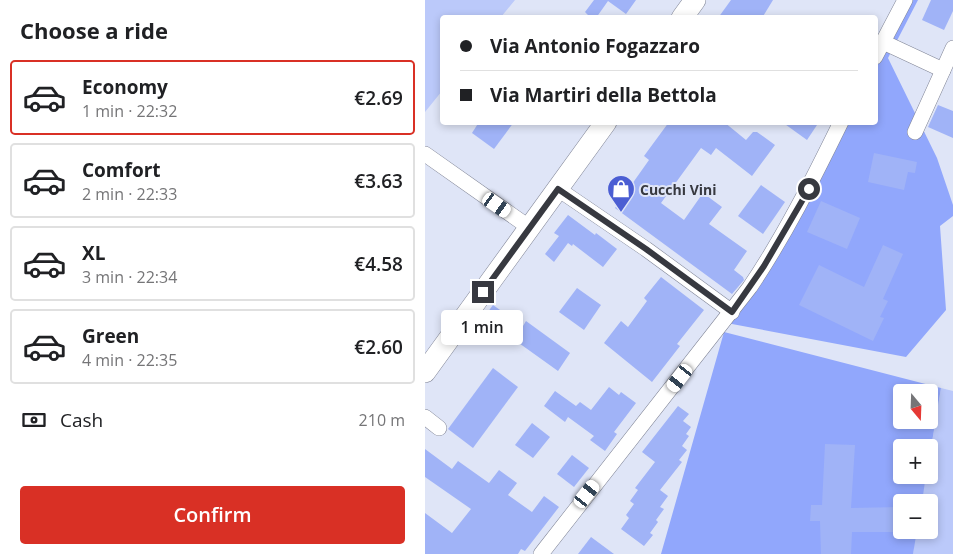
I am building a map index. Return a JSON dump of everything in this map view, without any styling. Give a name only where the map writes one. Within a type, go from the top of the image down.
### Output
[{"type":"main road","points":[[684,15],[695,0]]},
{"type":"main road","points":[[425,372],[604,125]]},
{"type":"street","points":[[878,51],[905,0]]},
{"type":"street","points":[[883,42],[943,70]]},
{"type":"street","points":[[915,132],[953,48]]},
{"type":"street","points":[[541,554],[732,312],[768,259],[809,189],[840,125]]},
{"type":"street","points":[[425,154],[530,228]]},
{"type":"street","points":[[558,189],[646,249],[732,312]]},
{"type":"street","points":[[425,417],[439,428]]},
{"type":"shaded area","points":[[425,0],[515,0],[503,15],[440,15],[440,93],[425,112]]},
{"type":"shaded area","points":[[905,0],[918,0],[888,58],[937,158],[953,205],[953,216],[940,226],[946,310],[906,357],[732,324],[726,319],[840,125],[878,125],[878,51]]},
{"type":"shaded area","points":[[724,332],[926,384],[893,384],[893,429],[934,429],[932,439],[893,439],[893,484],[925,484],[923,494],[893,494],[893,539],[916,539],[913,554],[661,554]]},
{"type":"shaded area","points":[[938,387],[941,388],[938,406]]},
{"type":"shaded area","points":[[941,388],[953,391],[953,554],[913,554],[914,539],[938,539],[938,494],[922,494],[924,484],[938,484],[938,439],[932,439],[934,429],[938,429],[938,406]]},
{"type":"building","points":[[594,0],[636,0],[626,14],[608,1],[598,15],[588,15],[585,12]]},
{"type":"building","points":[[731,0],[773,0],[764,15],[720,15]]},
{"type":"building","points":[[931,0],[953,0],[953,11],[944,30],[922,20]]},
{"type":"building","points":[[938,105],[953,111],[953,138],[928,127]]},
{"type":"building","points":[[477,125],[512,125],[494,149],[472,133]]},
{"type":"building","points":[[667,125],[728,125],[746,140],[753,132],[757,132],[775,145],[752,176],[716,148],[711,155],[701,148],[661,203],[684,220],[703,193],[722,207],[709,224],[747,251],[734,270],[744,280],[732,294],[615,208],[649,160],[644,156]]},
{"type":"building","points":[[786,125],[817,125],[807,140]]},
{"type":"building","points":[[874,153],[917,162],[915,173],[908,172],[904,190],[868,182]]},
{"type":"building","points":[[761,185],[785,202],[763,234],[738,216]]},
{"type":"building","points":[[821,201],[860,218],[847,249],[807,232]]},
{"type":"building","points":[[568,215],[617,249],[603,267],[573,244],[572,246],[568,243],[554,262],[545,254],[559,236],[554,233]]},
{"type":"building","points":[[883,245],[903,254],[883,299],[888,301],[880,317],[884,318],[873,341],[799,305],[819,265],[864,287]]},
{"type":"building","points":[[661,277],[704,310],[677,344],[680,346],[652,382],[604,343],[621,321],[628,327],[647,301],[644,298]]},
{"type":"building","points":[[577,288],[601,305],[584,330],[559,312]]},
{"type":"building","points":[[493,305],[523,326],[526,321],[570,353],[558,371],[502,331],[496,341],[476,328]]},
{"type":"building","points":[[493,368],[518,387],[473,448],[448,429]]},
{"type":"building","points":[[609,387],[619,395],[621,392],[636,403],[614,432],[617,434],[605,451],[590,440],[594,436],[568,417],[565,422],[544,406],[555,391],[576,406],[580,402],[591,410]]},
{"type":"building","points":[[678,406],[689,414],[683,421],[691,427],[686,434],[689,436],[682,446],[687,450],[679,460],[682,462],[660,490],[668,496],[660,507],[664,509],[656,520],[658,522],[650,533],[653,535],[644,546],[621,529],[629,518],[626,515],[634,504],[630,501],[638,490],[635,488],[655,462],[642,452]]},
{"type":"building","points":[[532,423],[550,437],[533,458],[515,445]]},
{"type":"building","points":[[825,444],[855,445],[851,508],[893,507],[893,532],[852,532],[851,554],[821,554],[820,521],[810,521],[811,505],[822,505]]},
{"type":"building","points":[[425,449],[452,469],[458,461],[489,483],[499,470],[517,483],[508,495],[532,512],[544,496],[559,507],[525,551],[521,549],[518,554],[425,554],[425,513],[452,533],[471,509],[425,477]]},
{"type":"building","points":[[572,455],[589,468],[574,487],[557,474]]},
{"type":"building","points":[[591,537],[614,554],[578,554]]},
{"type":"place","name":"Cucchi Vini","points":[[621,213]]},
{"type":"route","points":[[483,292],[558,189],[646,249],[732,312],[764,266],[809,189]]}]
